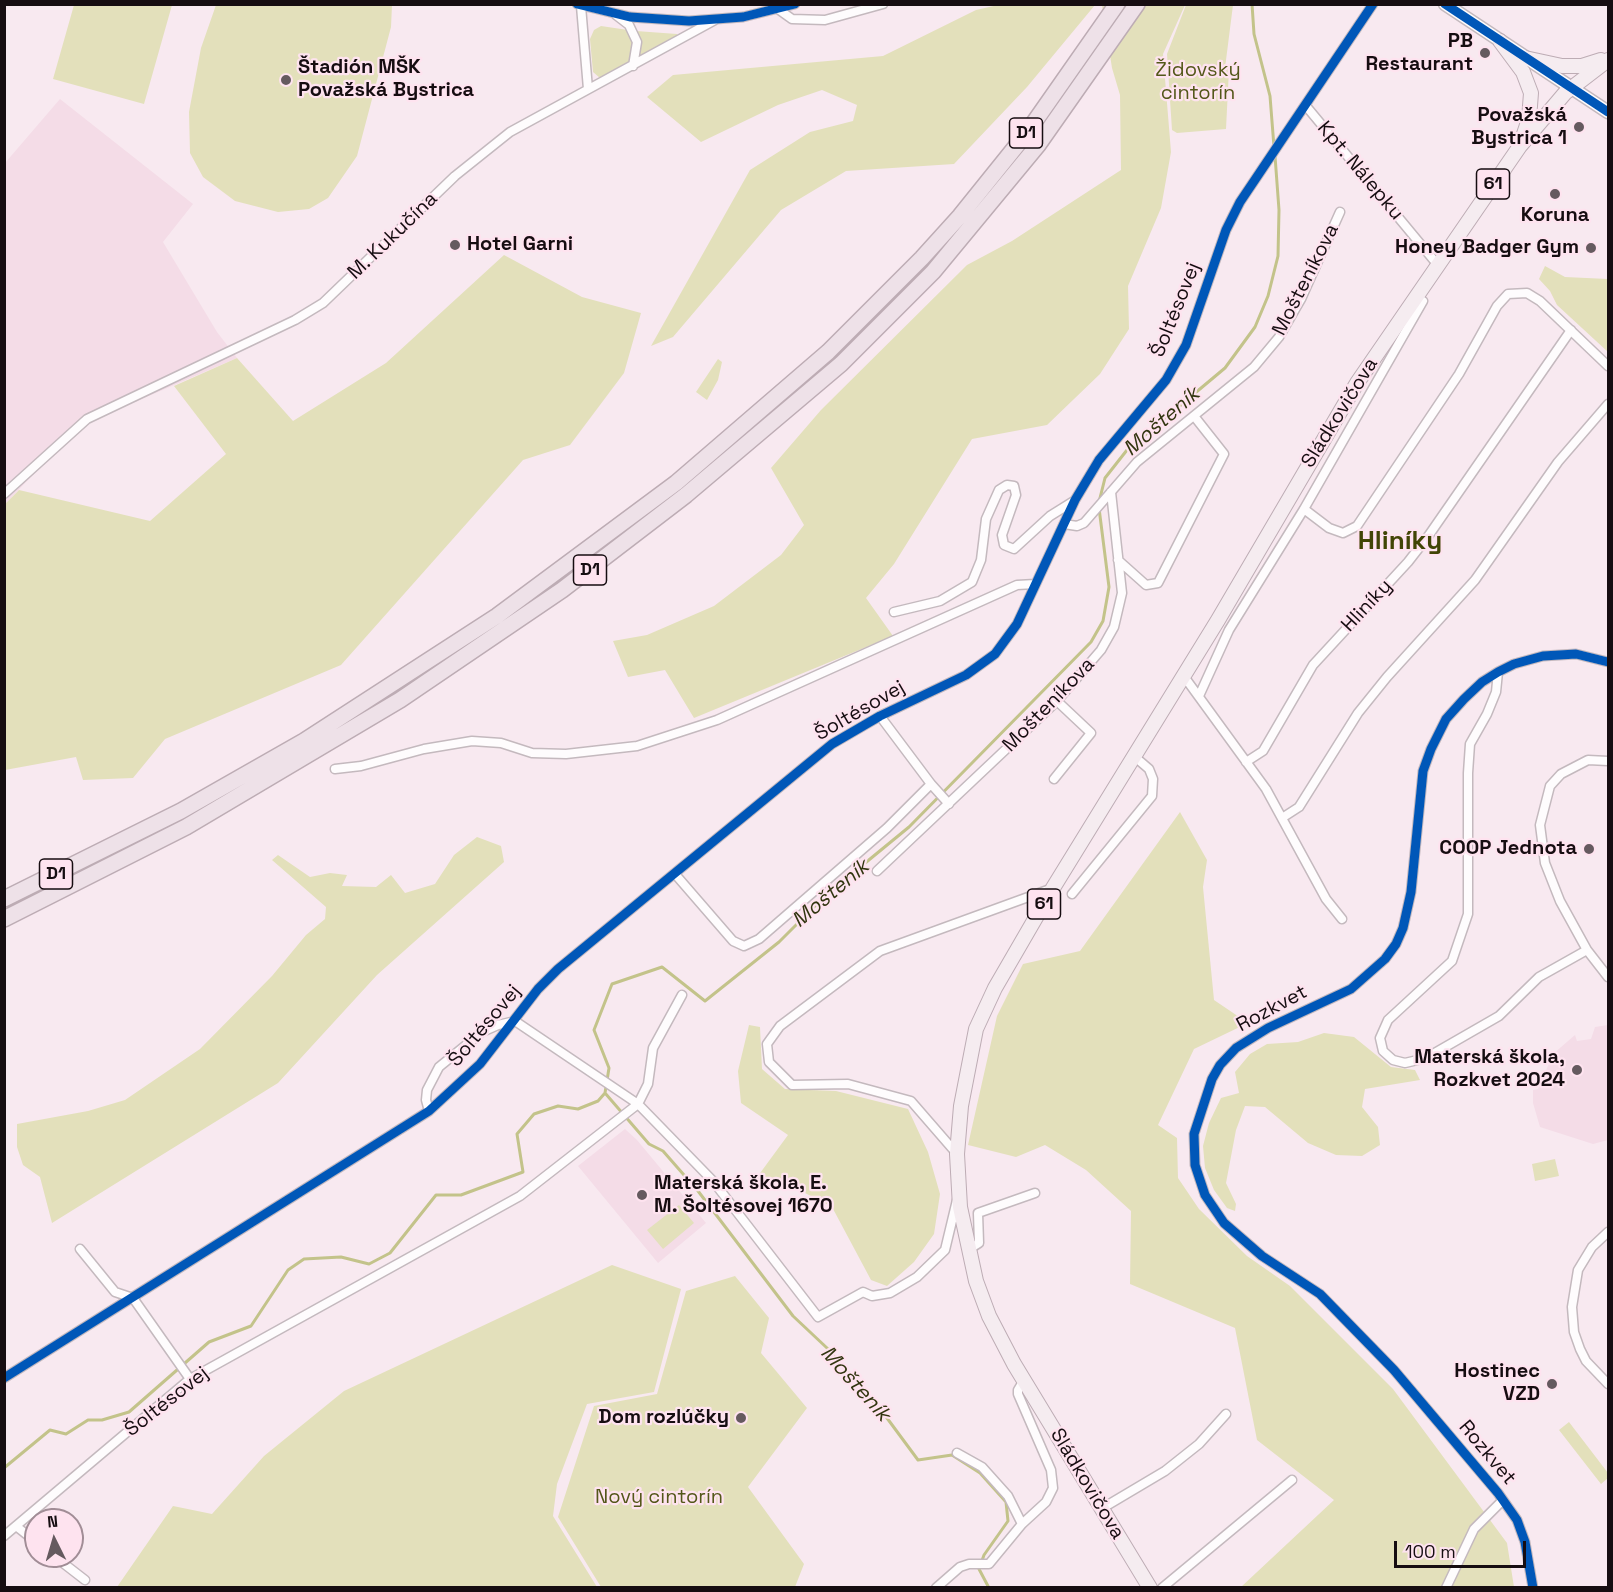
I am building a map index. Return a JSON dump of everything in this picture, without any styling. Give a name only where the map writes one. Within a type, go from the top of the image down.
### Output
[{"type":"highway","name":"D1","points":[[4,899],[171,816],[304,741],[442,654],[607,536],[748,423],[877,305],[968,207],[1062,85],[1117,4]]},
{"type":"highway","name":"D1","points":[[4,919],[186,827],[313,754],[461,660],[617,550],[753,441],[882,324],[972,226],[1075,95],[1137,4]]},
{"type":"main road","points":[[1445,4],[1608,112]]},
{"type":"main road","points":[[1500,41],[1523,72],[1531,93],[1529,119],[1520,146]]},
{"type":"main road","points":[[1525,58],[1562,66],[1582,66],[1608,58]]},
{"type":"main road","name":"61","points":[[1571,87],[1608,58]]},
{"type":"main road","name":"Sládkovičova","points":[[1150,1587],[1024,1380],[989,1316],[968,1250],[958,1195],[957,1154],[964,1088],[976,1029],[994,988],[1135,757],[1357,383],[1421,296],[1437,264],[1520,146],[1571,87]]},
{"type":"street","name":"M. Kukučína","points":[[4,494],[87,419],[295,320],[323,303],[485,150],[531,120],[715,20],[795,4]]},
{"type":"street","points":[[778,7],[792,19],[825,20],[883,4]]},
{"type":"street","name":"Šoltésovej","points":[[4,1378],[429,1111],[476,1069],[538,989],[558,969],[832,744],[880,716],[966,675],[995,654],[1017,624],[1075,500],[1099,460],[1166,380],[1186,345],[1226,230],[1240,202],[1373,4]]},
{"type":"street","points":[[588,89],[579,5],[614,14],[659,20],[715,20]]},
{"type":"street","points":[[614,14],[635,35],[638,49],[633,66]]},
{"type":"street","name":"Kpt. Nálepku","points":[[1306,106],[1437,264]]},
{"type":"street","name":"Mošteníkova","points":[[1064,524],[1077,526],[1103,501],[1137,462],[1254,367],[1279,337],[1301,299],[1340,212]]},
{"type":"street","points":[[1304,509],[1329,528],[1343,533],[1357,526],[1459,374],[1497,306],[1508,294],[1527,293],[1571,330],[1608,366]]},
{"type":"street","name":"Sládkovičova","points":[[1199,696],[1229,630],[1304,509],[1421,296]]},
{"type":"street","name":"Hliníky","points":[[1246,762],[1263,751],[1313,665],[1408,561],[1429,534],[1571,330]]},
{"type":"street","points":[[1282,818],[1299,807],[1358,713],[1387,677],[1475,580],[1558,462],[1608,404]]},
{"type":"street","points":[[1118,560],[1146,585],[1158,583],[1224,454],[1194,416]]},
{"type":"street","points":[[894,612],[940,602],[957,594],[972,582],[981,560],[986,519],[999,490],[1007,485],[1014,486],[1016,495],[1002,535],[1004,545],[1014,549],[1050,516],[1075,500]]},
{"type":"street","name":"Mošteníkova","points":[[877,871],[943,798],[1057,701],[1101,651],[1114,627],[1122,593],[1111,492]]},
{"type":"street","points":[[335,769],[361,766],[423,749],[472,741],[501,743],[532,753],[566,754],[637,746],[717,720],[1017,585],[1035,584]]},
{"type":"street","name":"Rozkvet","points":[[1533,1587],[1525,1542],[1517,1520],[1503,1500],[1356,1328],[1320,1294],[1262,1256],[1224,1223],[1205,1195],[1195,1165],[1194,1134],[1204,1097],[1220,1065],[1236,1048],[1268,1028],[1351,989],[1385,959],[1396,944],[1403,928],[1411,892],[1423,771],[1431,748],[1446,719],[1482,682],[1519,662],[1543,656],[1576,654],[1605,661]]},
{"type":"street","points":[[1498,672],[1496,692],[1470,744],[1468,914],[1452,961],[1388,1020],[1380,1038],[1383,1051],[1394,1060],[1405,1063],[1425,1058],[1499,1016],[1539,977],[1587,950]]},
{"type":"street","points":[[1183,675],[1246,762],[1282,818],[1326,899],[1342,918]]},
{"type":"street","points":[[1053,779],[1091,733],[1057,701]]},
{"type":"street","points":[[880,716],[943,798]]},
{"type":"street","points":[[1072,894],[1152,796],[1154,779],[1149,769],[1135,757]]},
{"type":"street","points":[[1608,761],[1588,760],[1561,774],[1551,786],[1540,825],[1542,849],[1548,872],[1560,901],[1587,950],[1608,977]]},
{"type":"street","points":[[675,874],[734,941],[744,946],[768,932],[887,828],[931,784]]},
{"type":"street","points":[[957,1154],[911,1101],[848,1084],[792,1084],[769,1062],[767,1044],[780,1026],[880,951],[1053,888]]},
{"type":"street","name":"Šoltésovej","points":[[4,1536],[190,1379],[520,1197],[638,1104],[648,1084],[653,1048],[682,995]]},
{"type":"street","points":[[429,1111],[426,1100],[427,1090],[439,1066],[482,1032],[515,1021],[638,1104],[713,1181],[818,1317],[863,1292],[872,1296],[890,1293],[917,1277],[945,1250],[958,1195]]},
{"type":"street","points":[[968,1250],[979,1243],[978,1213],[1035,1193]]},
{"type":"street","points":[[1608,1232],[1592,1247],[1578,1270],[1572,1307],[1580,1349],[1586,1360],[1608,1384]]},
{"type":"street","name":"Šoltésovej","points":[[80,1249],[115,1292],[133,1298],[190,1379]]},
{"type":"street","name":"Sládkovičova","points":[[936,1587],[960,1567],[969,1564],[989,1564],[1022,1524],[1046,1502],[1053,1488],[1051,1470],[1018,1394],[1024,1380]]},
{"type":"street","points":[[1101,1509],[1165,1471],[1199,1444],[1226,1414]]},
{"type":"street","points":[[957,1453],[982,1467],[1002,1489],[1022,1524]]},
{"type":"street","points":[[1162,1587],[1292,1480]]},
{"type":"street","points":[[1446,1587],[1474,1529],[1503,1500]]},
{"type":"street","points":[[16,1526],[24,1532]]},
{"type":"street","points":[[70,1568],[85,1580]]},
{"type":"shaded area","points":[[60,99],[193,204],[163,242],[217,332],[237,358],[86,423],[5,504],[5,163]]},
{"type":"shaded area","name":"Materská škola, Rozkvet 2024","points":[[1608,1025],[1608,1140],[1593,1144],[1540,1127],[1533,1103],[1533,1090],[1538,1089],[1553,1054],[1575,1035],[1577,1041],[1591,1039],[1595,1027]]},
{"type":"shaded area","name":"Materská škola, E. M. Šoltésovej 1670","points":[[625,1129],[637,1140],[706,1223],[658,1263],[578,1166]]},
{"type":"green space","points":[[74,5],[172,5],[144,104],[53,79]]},
{"type":"green space","name":"Štadión MŠK Považská Bystrica","points":[[216,5],[392,5],[391,27],[357,156],[328,198],[309,209],[278,212],[235,201],[203,177],[190,153],[189,112],[201,48]]},
{"type":"green space","points":[[998,5],[1095,5],[1027,87],[954,164],[846,171],[781,210],[673,337],[651,346],[750,170],[810,132],[853,121],[857,105],[822,90],[778,105],[701,142],[647,97],[673,75],[883,56],[976,10]]},
{"type":"green space","points":[[1102,5],[1185,5],[1163,54],[1171,152],[1161,208],[1128,286],[1129,329],[1100,374],[1047,425],[972,439],[894,564],[866,598],[893,636],[694,718],[665,670],[628,677],[613,641],[647,635],[714,606],[781,555],[804,525],[771,468],[821,410],[967,265],[1012,241],[1121,170],[1120,95],[1112,68]]},
{"type":"green space","name":"Židovský cintorín","points":[[1186,5],[1233,5],[1225,68],[1229,69],[1226,129],[1177,133],[1172,130],[1167,54]]},
{"type":"green space","points":[[601,26],[628,30],[633,38],[630,62],[600,78],[593,72],[590,39],[594,30]]},
{"type":"green space","points":[[636,31],[677,34],[677,36],[639,57],[640,46]]},
{"type":"green space","points":[[504,255],[582,297],[641,313],[624,373],[570,445],[523,460],[341,665],[165,739],[133,778],[83,780],[76,757],[5,770],[5,504],[19,490],[150,521],[226,454],[174,386],[237,358],[293,421],[386,363]]},
{"type":"green space","points":[[1545,266],[1565,277],[1608,279],[1608,352],[1557,305],[1550,291],[1539,279]]},
{"type":"green space","points":[[718,359],[722,362],[718,380],[707,400],[696,392]]},
{"type":"green space","points":[[1180,812],[1207,860],[1203,887],[1214,1000],[1248,1023],[1194,1049],[1158,1125],[1177,1138],[1178,1178],[1199,1209],[1247,1256],[1290,1286],[1393,1389],[1507,1543],[1514,1587],[1241,1587],[1334,1500],[1257,1440],[1235,1328],[1130,1284],[1131,1211],[1086,1170],[1045,1145],[1016,1157],[968,1145],[997,1016],[1023,964],[1080,951]]},
{"type":"green space","points":[[477,837],[501,846],[504,862],[377,975],[278,1083],[52,1223],[40,1177],[23,1165],[17,1147],[17,1124],[88,1111],[125,1100],[200,1049],[272,976],[306,935],[325,919],[326,907],[272,860],[278,855],[310,877],[330,873],[347,875],[342,886],[376,887],[391,875],[405,893],[435,884],[454,855]]},
{"type":"green space","points":[[749,1025],[760,1027],[762,1069],[785,1089],[836,1091],[908,1109],[928,1152],[940,1194],[934,1234],[914,1262],[887,1286],[871,1280],[832,1207],[782,1181],[755,1180],[788,1135],[741,1103],[738,1071]]},
{"type":"green space","points":[[1324,1033],[1354,1037],[1391,1067],[1415,1070],[1420,1080],[1365,1089],[1362,1107],[1378,1127],[1380,1145],[1362,1156],[1336,1155],[1308,1143],[1265,1107],[1245,1106],[1236,1130],[1226,1183],[1236,1204],[1235,1211],[1227,1208],[1214,1190],[1205,1168],[1203,1146],[1209,1123],[1221,1098],[1239,1093],[1235,1072],[1250,1054],[1267,1044],[1298,1042]]},
{"type":"green space","points":[[1555,1159],[1559,1176],[1535,1181],[1532,1164]]},
{"type":"green space","points":[[679,1205],[694,1223],[663,1249],[647,1230]]},
{"type":"green space","points":[[612,1265],[681,1289],[654,1392],[587,1404],[557,1484],[553,1516],[597,1587],[117,1587],[173,1506],[212,1514],[264,1456],[344,1391]]},
{"type":"green space","name":"Nový cintorín","points":[[735,1276],[769,1318],[761,1353],[807,1408],[748,1487],[804,1564],[795,1587],[601,1587],[558,1517],[594,1406],[657,1394],[686,1291]]},
{"type":"green space","points":[[1569,1422],[1608,1473],[1608,1478],[1601,1484],[1559,1430]]},
{"type":"waterway","name":"Mošteník","points":[[1252,4],[1254,34],[1270,96],[1274,147]]},
{"type":"waterway","name":"Mošteník","points":[[1099,502],[1105,478],[1127,450],[1225,368],[1255,327],[1268,296],[1278,256],[1279,210],[1275,156]]},
{"type":"waterway","name":"Mošteník","points":[[989,1588],[979,1569],[984,1555],[1008,1521],[1006,1502],[980,1473],[952,1455],[918,1460],[884,1414],[827,1348],[793,1316],[698,1191],[663,1151],[649,1144],[605,1093],[609,1068],[594,1030],[612,984],[662,967],[705,1001],[779,942],[825,896],[909,827],[1091,642],[1103,621],[1109,587],[1099,508]]},
{"type":"waterway","points":[[4,1468],[50,1430],[66,1434],[88,1420],[102,1420],[129,1412],[209,1342],[251,1326],[288,1270],[304,1259],[341,1257],[369,1264],[390,1253],[436,1195],[461,1195],[523,1172],[517,1134],[534,1114],[558,1106],[578,1109],[598,1101],[605,1093]]},
{"type":"cycle path","points":[[577,4],[630,17],[689,21],[743,17],[795,4]]},
{"type":"cycle path","points":[[4,1378],[429,1111],[480,1064],[538,989],[558,969],[832,744],[880,716],[966,675],[995,654],[1017,624],[1075,500],[1099,460],[1166,380],[1186,345],[1226,230],[1240,202],[1373,4]]},
{"type":"cycle path","points":[[1445,4],[1608,112]]},
{"type":"cycle path","points":[[1533,1588],[1525,1542],[1517,1520],[1498,1493],[1394,1370],[1320,1294],[1262,1256],[1224,1223],[1205,1195],[1195,1165],[1194,1134],[1212,1079],[1220,1065],[1236,1048],[1268,1028],[1351,989],[1385,959],[1396,944],[1403,928],[1411,892],[1423,771],[1446,719],[1482,682],[1514,664],[1543,656],[1576,654],[1608,662]]},
{"type":"place","name":"PB Restaurant","points":[[1485,53]]},
{"type":"place","name":"Štadión MŠK Považská Bystrica","points":[[286,80]]},
{"type":"place","name":"Považská Bystrica 1","points":[[1579,127]]},
{"type":"place","name":"Koruna","points":[[1555,194]]},
{"type":"place","name":"Hotel Garni","points":[[455,245]]},
{"type":"place","name":"Honey Badger Gym","points":[[1591,248]]},
{"type":"place","name":"COOP Jednota","points":[[1589,849]]},
{"type":"place","name":"Materská škola, Rozkvet 2024","points":[[1577,1070]]},
{"type":"place","name":"Materská škola, E. M. Šoltésovej 1670","points":[[642,1195]]},
{"type":"place","name":"Hostinec VZD","points":[[1552,1384]]},
{"type":"place","name":"Dom rozlúčky","points":[[741,1418]]},
{"type":"district","name":"Hliníky","points":[[1400,542]]}]
